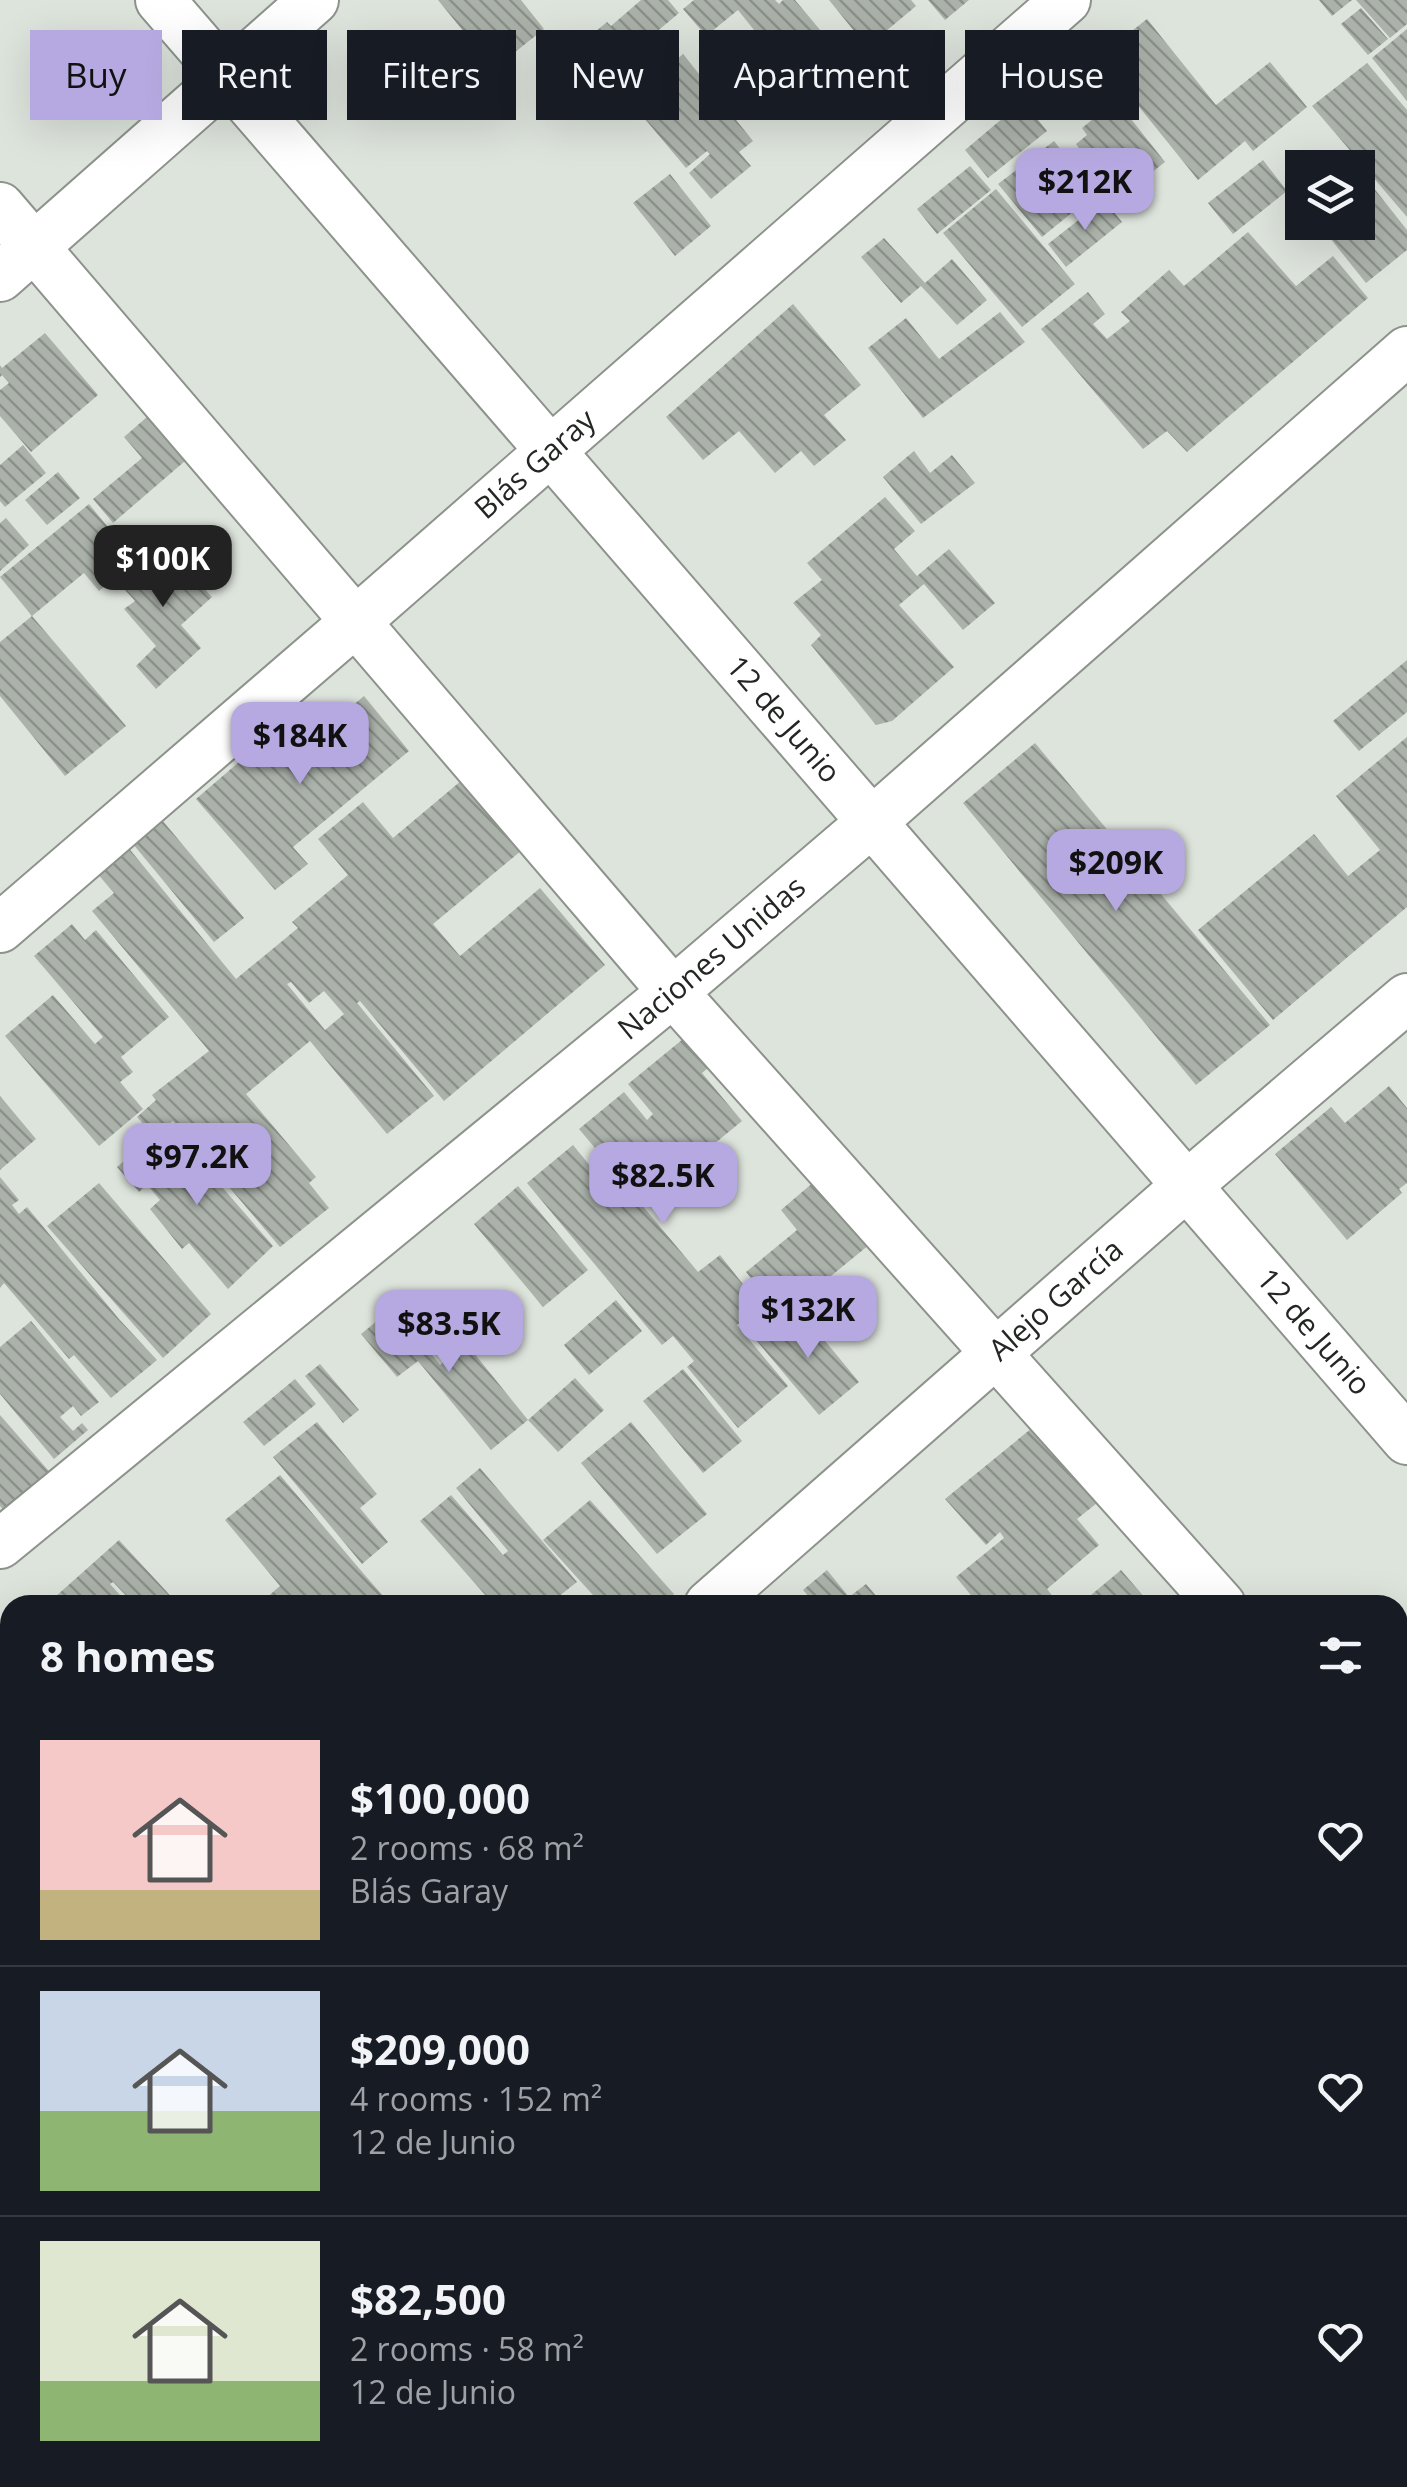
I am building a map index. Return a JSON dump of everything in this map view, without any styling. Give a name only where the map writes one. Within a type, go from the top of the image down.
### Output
[{"type":"street","name":"12 de Junio","points":[[160,0],[186,30]]},
{"type":"street","points":[[280,30],[314,0]]},
{"type":"street","name":"Blás Garay","points":[[0,928],[1066,0]]},
{"type":"street","points":[[18,262],[182,116]]},
{"type":"street","name":"12 de Junio","points":[[264,120],[1407,1440]]},
{"type":"street","points":[[0,207],[18,262],[354,623],[673,992],[1212,1595]]},
{"type":"street","name":"Naciones Unidas","points":[[0,1544],[673,992],[1407,350]]},
{"type":"street","name":"Alejo García","points":[[720,1595],[1185,1187],[1407,998]]},
{"type":"building","points":[[438,0],[521,0],[544,29],[536,30],[536,35],[516,51],[516,30],[462,30]]},
{"type":"building","points":[[641,0],[668,0],[679,13],[659,30],[597,30],[607,22],[611,26]]},
{"type":"building","points":[[694,0],[775,0],[779,4],[795,0],[820,30],[754,30],[738,10],[713,30],[701,30],[683,9]]},
{"type":"building","points":[[829,0],[911,0],[916,6],[887,30],[853,30]]},
{"type":"building","points":[[928,0],[969,0],[945,20]]},
{"type":"building","points":[[1319,0],[1352,0],[1332,16]]},
{"type":"building","points":[[1356,0],[1407,0],[1407,24],[1390,38]]},
{"type":"building","points":[[1361,8],[1388,39],[1368,55],[1341,24]]},
{"type":"building","points":[[1147,19],[1216,105],[1270,62],[1307,107],[1253,151],[1245,141],[1198,180],[1139,107],[1139,30],[1133,30]]},
{"type":"building","points":[[1407,29],[1407,101],[1372,58]]},
{"type":"building","points":[[683,54],[699,74],[699,120],[736,120],[753,141],[739,152],[751,166],[711,199],[689,173],[710,154],[707,151],[686,168],[646,120],[679,120],[679,57]]},
{"type":"building","points":[[1367,63],[1407,110],[1407,217],[1375,180],[1375,150],[1350,150],[1312,106]]},
{"type":"building","points":[[1001,120],[1038,120],[1047,131],[988,178],[965,150]]},
{"type":"building","points":[[1092,120],[1132,120],[1165,162],[1119,198],[1076,144],[1087,135],[1082,128]]},
{"type":"building","points":[[1054,141],[1095,194],[1042,237],[998,184]]},
{"type":"building","points":[[1263,160],[1285,188],[1285,193],[1233,234],[1208,203]]},
{"type":"building","points":[[970,166],[991,190],[937,234],[917,209]]},
{"type":"building","points":[[670,174],[711,226],[675,256],[633,203]]},
{"type":"building","points":[[996,189],[1075,284],[1022,327],[943,233]]},
{"type":"building","points":[[1375,190],[1407,230],[1407,250],[1366,283],[1331,240],[1375,240]]},
{"type":"building","points":[[1104,200],[1122,222],[1066,267],[1048,244]]},
{"type":"building","points":[[1248,232],[1296,286],[1333,256],[1368,298],[1187,452],[1167,431],[1143,449],[1041,329],[1088,292],[1105,314],[1093,324],[1107,339],[1130,321],[1121,312],[1169,270],[1184,286]]},
{"type":"building","points":[[884,238],[925,283],[952,259],[987,300],[957,325],[921,286],[901,303],[861,257]]},
{"type":"building","points":[[793,304],[861,385],[824,415],[846,440],[814,466],[801,451],[775,473],[739,431],[703,460],[666,417]]},
{"type":"building","points":[[1000,312],[1025,342],[923,418],[868,348],[906,318],[939,359]]},
{"type":"building","points":[[45,333],[98,395],[31,452],[0,416],[0,390],[9,383],[0,377],[0,365],[2,368]]},
{"type":"building","points":[[147,417],[185,461],[113,523],[93,499],[142,458],[124,437]]},
{"type":"building","points":[[23,445],[46,473],[5,507],[0,501],[0,465]]},
{"type":"building","points":[[914,451],[930,473],[952,455],[975,483],[921,524],[883,477]]},
{"type":"building","points":[[58,472],[80,498],[47,525],[25,500]]},
{"type":"building","points":[[885,497],[915,531],[894,549],[917,576],[949,549],[995,603],[963,630],[924,584],[899,605],[954,667],[892,721],[876,725],[811,645],[821,635],[793,603],[822,580],[807,563]]},
{"type":"building","points":[[89,504],[135,560],[99,591],[84,573],[32,616],[0,577]]},
{"type":"building","points":[[6,518],[29,545],[0,571],[0,523]]},
{"type":"building","points":[[161,540],[212,597],[181,625],[201,648],[156,689],[136,666],[156,646],[124,609],[135,601],[116,580]]},
{"type":"building","points":[[32,616],[126,726],[65,776],[0,696],[0,642]]},
{"type":"building","points":[[1407,660],[1407,712],[1359,751],[1333,721]]},
{"type":"building","points":[[364,696],[409,751],[293,847],[308,864],[275,890],[196,799],[246,756],[254,765],[312,718],[323,730]]},
{"type":"building","points":[[1407,737],[1407,907],[1273,1020],[1198,930],[1314,834],[1348,876],[1380,850],[1336,796]]},
{"type":"building","points":[[1035,743],[1270,1025],[1196,1085],[963,803]]},
{"type":"building","points":[[462,780],[522,850],[433,924],[460,956],[540,888],[605,965],[444,1101],[360,1001],[357,1003],[434,1096],[387,1134],[310,1041],[246,1094],[316,1177],[309,1183],[329,1208],[280,1247],[173,1121],[155,1136],[137,1117],[156,1100],[152,1095],[209,1051],[92,911],[114,893],[96,872],[127,846],[236,979],[298,928],[292,922],[348,875],[318,839],[363,802],[393,838]],"holes":[[[291,982],[309,1003],[324,991],[344,1014],[325,1030],[287,984]]]},
{"type":"building","points":[[157,814],[244,918],[214,942],[128,838]]},
{"type":"building","points":[[72,924],[85,940],[96,930],[169,1017],[121,1057],[133,1072],[120,1082],[143,1109],[99,1146],[5,1036],[53,995],[95,1044],[103,1037],[34,956]]},
{"type":"building","points":[[683,1039],[708,1068],[702,1073],[742,1121],[641,1204],[698,1272],[720,1255],[761,1307],[737,1325],[788,1386],[738,1428],[687,1367],[694,1361],[673,1336],[662,1345],[527,1183],[573,1145],[609,1189],[621,1179],[579,1129],[624,1092],[647,1120],[653,1114],[628,1084]]},
{"type":"building","points":[[1389,1086],[1407,1108],[1407,1183],[1399,1189],[1402,1193],[1347,1240],[1275,1154],[1331,1107],[1345,1123]]},
{"type":"building","points":[[0,1096],[36,1139],[0,1170]]},
{"type":"building","points":[[171,1128],[273,1246],[228,1289],[189,1243],[182,1249],[150,1209],[160,1200],[147,1185],[139,1192],[117,1167],[139,1148],[147,1156]]},
{"type":"building","points":[[822,1175],[875,1240],[782,1316],[746,1272],[797,1230],[781,1210]]},
{"type":"building","points":[[0,1177],[19,1200],[12,1205],[19,1214],[27,1207],[157,1360],[111,1398],[74,1355],[69,1359],[4,1283],[0,1288]]},
{"type":"building","points":[[99,1183],[211,1314],[163,1358],[47,1226]]},
{"type":"building","points":[[518,1186],[588,1270],[543,1307],[474,1224]]},
{"type":"building","points":[[616,1300],[642,1331],[589,1375],[564,1345]]},
{"type":"building","points":[[797,1307],[859,1382],[819,1415],[756,1340]]},
{"type":"building","points":[[388,1312],[406,1333],[432,1312],[450,1334],[429,1351],[440,1365],[466,1343],[528,1420],[491,1450],[418,1361],[397,1377],[361,1334]]},
{"type":"building","points":[[31,1321],[99,1402],[81,1416],[73,1406],[60,1417],[73,1431],[82,1423],[88,1430],[54,1459],[0,1394],[0,1347]]},
{"type":"building","points":[[320,1364],[359,1410],[343,1423],[305,1376]]},
{"type":"building","points":[[683,1369],[742,1441],[703,1473],[643,1401]]},
{"type":"building","points":[[575,1378],[604,1410],[558,1452],[528,1420]]},
{"type":"building","points":[[295,1379],[316,1404],[264,1446],[243,1422]]},
{"type":"building","points":[[0,1415],[54,1477],[9,1516],[0,1506]]},
{"type":"building","points":[[317,1422],[377,1494],[360,1508],[388,1542],[362,1564],[273,1457]]},
{"type":"building","points":[[631,1422],[707,1514],[657,1554],[581,1463]]},
{"type":"building","points":[[1032,1428],[1097,1503],[1077,1519],[1099,1545],[1047,1589],[1052,1595],[971,1595],[956,1577],[1004,1538],[1000,1532],[986,1545],[945,1499]]},
{"type":"building","points":[[480,1468],[577,1582],[561,1595],[485,1595],[420,1521],[451,1495],[503,1555],[508,1551],[456,1488]]},
{"type":"building","points":[[280,1475],[382,1595],[270,1595],[280,1586],[225,1520]]},
{"type":"building","points":[[590,1500],[674,1594],[593,1595],[543,1540]]},
{"type":"building","points":[[119,1540],[170,1595],[125,1595],[113,1582],[110,1584],[120,1595],[57,1595]]},
{"type":"building","points":[[827,1570],[847,1595],[807,1595],[803,1590]]},
{"type":"building","points":[[1121,1570],[1143,1595],[1091,1595]]},
{"type":"building","points":[[866,1584],[875,1595],[852,1595]]}]
